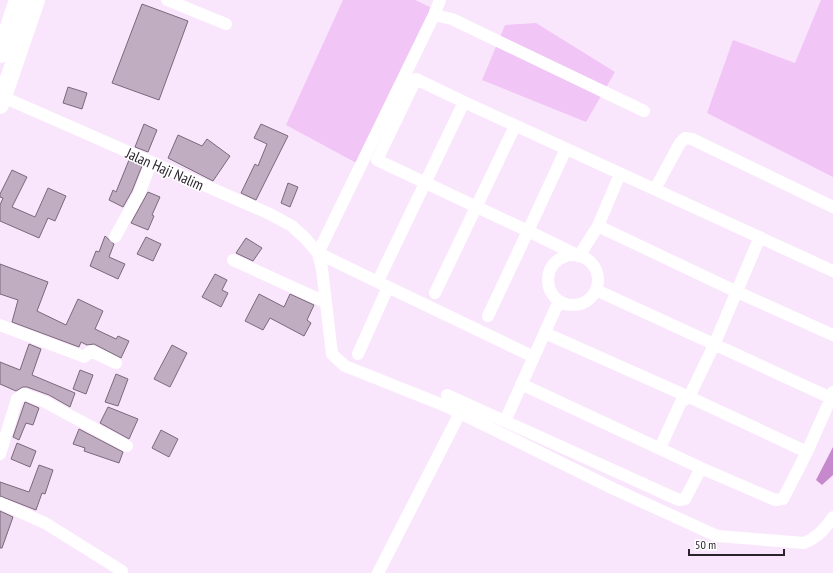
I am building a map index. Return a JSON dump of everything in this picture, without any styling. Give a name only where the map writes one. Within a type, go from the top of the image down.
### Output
[{"type":"highway","points":[[0,54],[18,0]]},
{"type":"highway","points":[[1,101],[36,0]]},
{"type":"street","points":[[167,0],[226,24]]},
{"type":"street","points":[[440,0],[318,253],[322,269],[330,349],[338,362],[460,413],[614,489],[718,536],[804,543],[812,540],[833,517]]},
{"type":"street","points":[[434,14],[452,18],[644,111]]},
{"type":"street","points":[[578,256],[566,257],[558,260],[550,273],[550,288],[559,301],[575,305],[583,303],[590,298],[596,290],[597,274],[594,267],[588,260],[377,160],[416,79],[515,126],[833,271]]},
{"type":"street","name":"Jalan Haji Nalim","points":[[1,101],[270,214],[292,226],[306,238],[318,253]]},
{"type":"street","points":[[358,354],[383,284],[426,184],[464,102]]},
{"type":"street","points":[[435,293],[515,126]]},
{"type":"street","points":[[655,189],[680,143],[685,138],[692,139],[833,207]]},
{"type":"street","points":[[488,316],[566,149]]},
{"type":"street","points":[[115,237],[140,194],[151,163]]},
{"type":"street","points":[[578,256],[598,226],[620,174]]},
{"type":"street","points":[[598,226],[833,335]]},
{"type":"street","points":[[660,448],[681,402],[689,397],[714,345],[760,237]]},
{"type":"street","points":[[318,253],[534,357]]},
{"type":"street","points":[[233,260],[325,302]]},
{"type":"street","points":[[521,384],[701,468],[775,500],[784,499],[832,395],[714,345],[596,290]]},
{"type":"street","points":[[505,421],[559,301]]},
{"type":"street","points":[[0,325],[84,357],[91,352],[116,363]]},
{"type":"street","points":[[545,333],[689,397],[807,452]]},
{"type":"street","points":[[0,454],[17,399],[24,394],[45,402],[127,446]]},
{"type":"street","points":[[447,395],[679,500],[685,499],[701,468]]},
{"type":"street","points":[[378,573],[460,413]]},
{"type":"street","points":[[0,503],[45,522],[122,571]]},
{"type":"shaded area","points":[[343,0],[415,0],[430,7],[421,52],[362,166],[286,125]]},
{"type":"shaded area","points":[[821,0],[833,0],[833,177],[707,113],[733,40],[795,63]]},
{"type":"shaded area","points":[[536,23],[615,72],[586,122],[482,80],[505,25]]},
{"type":"shaded area","points":[[833,447],[833,475],[822,485],[816,480]]},
{"type":"building","points":[[142,4],[188,21],[159,100],[112,83]]},
{"type":"building","points":[[68,87],[87,93],[82,109],[63,103]]},
{"type":"building","points":[[144,124],[157,130],[148,152],[135,147]]},
{"type":"building","points":[[261,124],[288,136],[256,200],[241,193],[255,164],[258,166],[267,144],[254,138]]},
{"type":"building","points":[[178,135],[202,146],[207,139],[230,156],[213,181],[168,158]]},
{"type":"building","points":[[129,160],[142,166],[132,191],[123,207],[109,200],[113,190],[116,192]]},
{"type":"building","points":[[12,170],[27,177],[12,207],[35,217],[48,188],[66,196],[55,221],[48,218],[39,238],[0,221],[0,205],[3,198],[0,197],[0,194]]},
{"type":"building","points":[[288,183],[298,187],[290,207],[281,203]]},
{"type":"building","points":[[148,192],[160,197],[152,215],[154,216],[148,230],[131,223]]},
{"type":"building","points":[[105,236],[114,244],[109,257],[125,264],[118,279],[90,266],[96,251],[99,252]]},
{"type":"building","points":[[146,237],[161,244],[153,261],[137,254]]},
{"type":"building","points":[[246,238],[262,248],[253,261],[236,253]]},
{"type":"building","points":[[0,264],[48,282],[37,311],[66,325],[78,299],[103,311],[95,329],[116,339],[118,336],[129,341],[121,358],[94,344],[87,345],[81,342],[79,347],[12,322],[18,300],[0,294]]},
{"type":"building","points":[[215,274],[227,280],[222,290],[228,293],[221,307],[202,297]]},
{"type":"building","points":[[259,294],[284,307],[290,294],[314,305],[307,320],[311,323],[304,336],[270,318],[263,330],[245,321]]},
{"type":"building","points":[[29,344],[41,349],[32,375],[75,393],[70,407],[49,395],[27,387],[23,387],[16,391],[0,384],[0,362],[20,370]]},
{"type":"building","points":[[172,345],[187,353],[170,387],[154,379]]},
{"type":"building","points":[[80,370],[93,375],[86,394],[73,389]]},
{"type":"building","points":[[116,374],[128,379],[118,406],[105,402]]},
{"type":"building","points":[[25,402],[39,408],[33,425],[26,423],[19,440],[13,437]]},
{"type":"building","points":[[108,407],[138,419],[129,439],[100,423]]},
{"type":"building","points":[[79,429],[123,452],[119,463],[84,451],[85,448],[73,444]]},
{"type":"building","points":[[161,430],[178,439],[169,457],[152,448]]},
{"type":"building","points":[[17,443],[36,451],[30,467],[11,459]]},
{"type":"building","points":[[39,465],[53,470],[45,494],[42,493],[36,510],[0,496],[0,482],[29,492]]},
{"type":"building","points":[[0,511],[13,517],[2,548],[0,548]]}]
